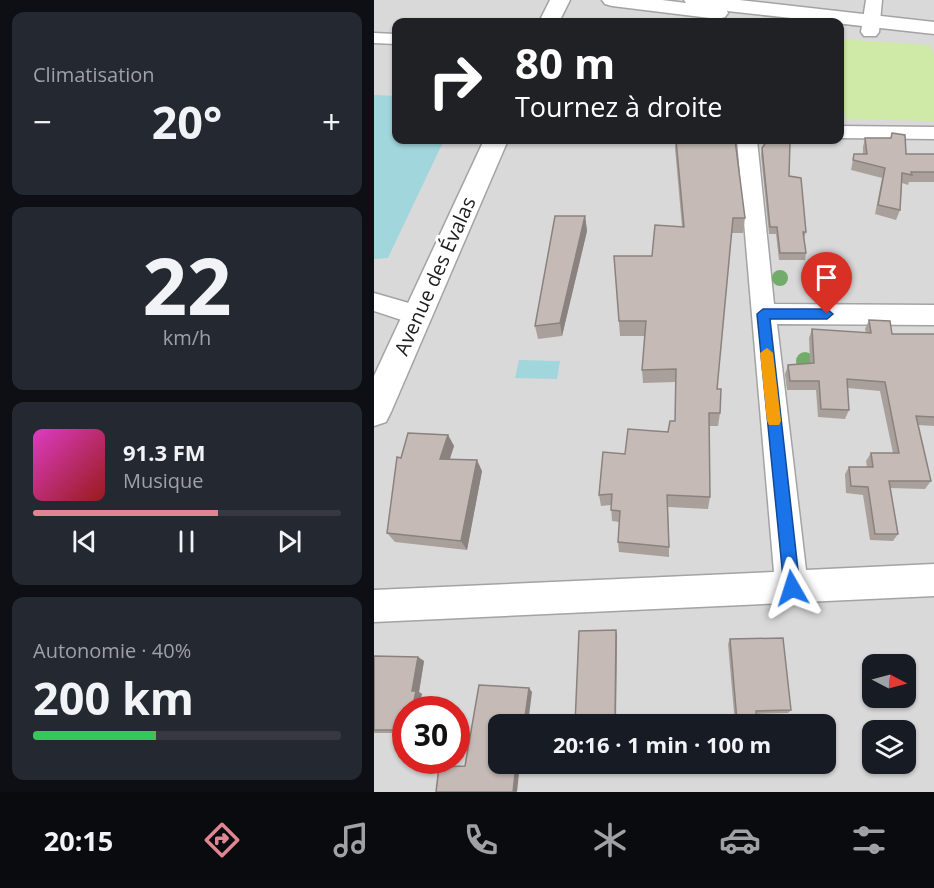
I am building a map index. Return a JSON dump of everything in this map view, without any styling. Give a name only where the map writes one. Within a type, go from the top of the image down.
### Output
[{"type":"street","points":[[551,18],[560,0]]},
{"type":"street","points":[[612,0],[763,18]]},
{"type":"street","points":[[694,0],[811,18]]},
{"type":"street","points":[[870,27],[874,0]]},
{"type":"street","points":[[844,23],[935,36]]},
{"type":"street","points":[[844,28],[935,28]]},
{"type":"street","points":[[374,38],[392,39]]},
{"type":"street","points":[[844,132],[935,133]]},
{"type":"street","name":"Avenue des Évalas","points":[[374,412],[494,144]]},
{"type":"street","points":[[747,144],[792,588]]},
{"type":"street","points":[[374,302],[417,315]]},
{"type":"street","points":[[763,314],[935,315]]},
{"type":"street","points":[[374,606],[935,580]]},
{"type":"shaded area","points":[[374,0],[934,0],[934,792],[374,792]]},
{"type":"green space","points":[[844,39],[930,45],[934,55],[934,121],[844,119]]},
{"type":"water","points":[[374,95],[392,96],[392,144],[442,144],[388,258],[374,259]]},
{"type":"water","points":[[519,360],[560,361],[557,379],[515,378]]},
{"type":"building","points":[[892,133],[905,135],[906,154],[935,154],[935,172],[911,172],[912,175],[902,173],[900,210],[878,205],[885,168],[853,160],[854,154],[867,154],[865,138],[891,138]]},
{"type":"building","points":[[676,144],[736,144],[745,218],[733,218],[717,389],[721,389],[720,413],[709,413],[710,497],[667,495],[669,547],[618,542],[620,511],[611,510],[612,494],[599,495],[603,452],[625,454],[628,429],[668,432],[670,421],[675,421],[676,369],[642,370],[646,321],[619,321],[614,256],[652,256],[655,225],[684,227]]},
{"type":"building","points":[[765,144],[790,144],[789,176],[801,178],[806,253],[780,253],[777,227],[770,227],[762,148]]},
{"type":"building","points":[[555,216],[585,216],[560,323],[535,326]]},
{"type":"building","points":[[869,320],[890,321],[892,334],[935,334],[935,417],[916,416],[931,481],[889,481],[898,534],[875,534],[868,487],[851,486],[849,467],[873,467],[871,453],[899,453],[885,382],[847,379],[849,410],[821,409],[819,381],[790,381],[788,365],[814,363],[812,329],[871,333]]},
{"type":"building","points":[[408,433],[448,435],[440,459],[477,460],[461,541],[387,533],[397,457],[401,458]]},
{"type":"building","points":[[616,630],[615,714],[575,714],[579,631]]},
{"type":"building","points":[[783,638],[791,710],[736,714],[730,639]]},
{"type":"building","points":[[374,656],[418,657],[412,691],[416,691],[415,696],[392,696],[392,730],[374,730]]},
{"type":"building","points":[[479,685],[529,688],[525,714],[488,714],[488,774],[515,774],[513,792],[436,792],[438,774],[470,774],[470,737]]},
{"type":"slow traffic","points":[[767,353],[774,421]]},
{"type":"route","points":[[792,588],[763,314],[827,314]]}]
